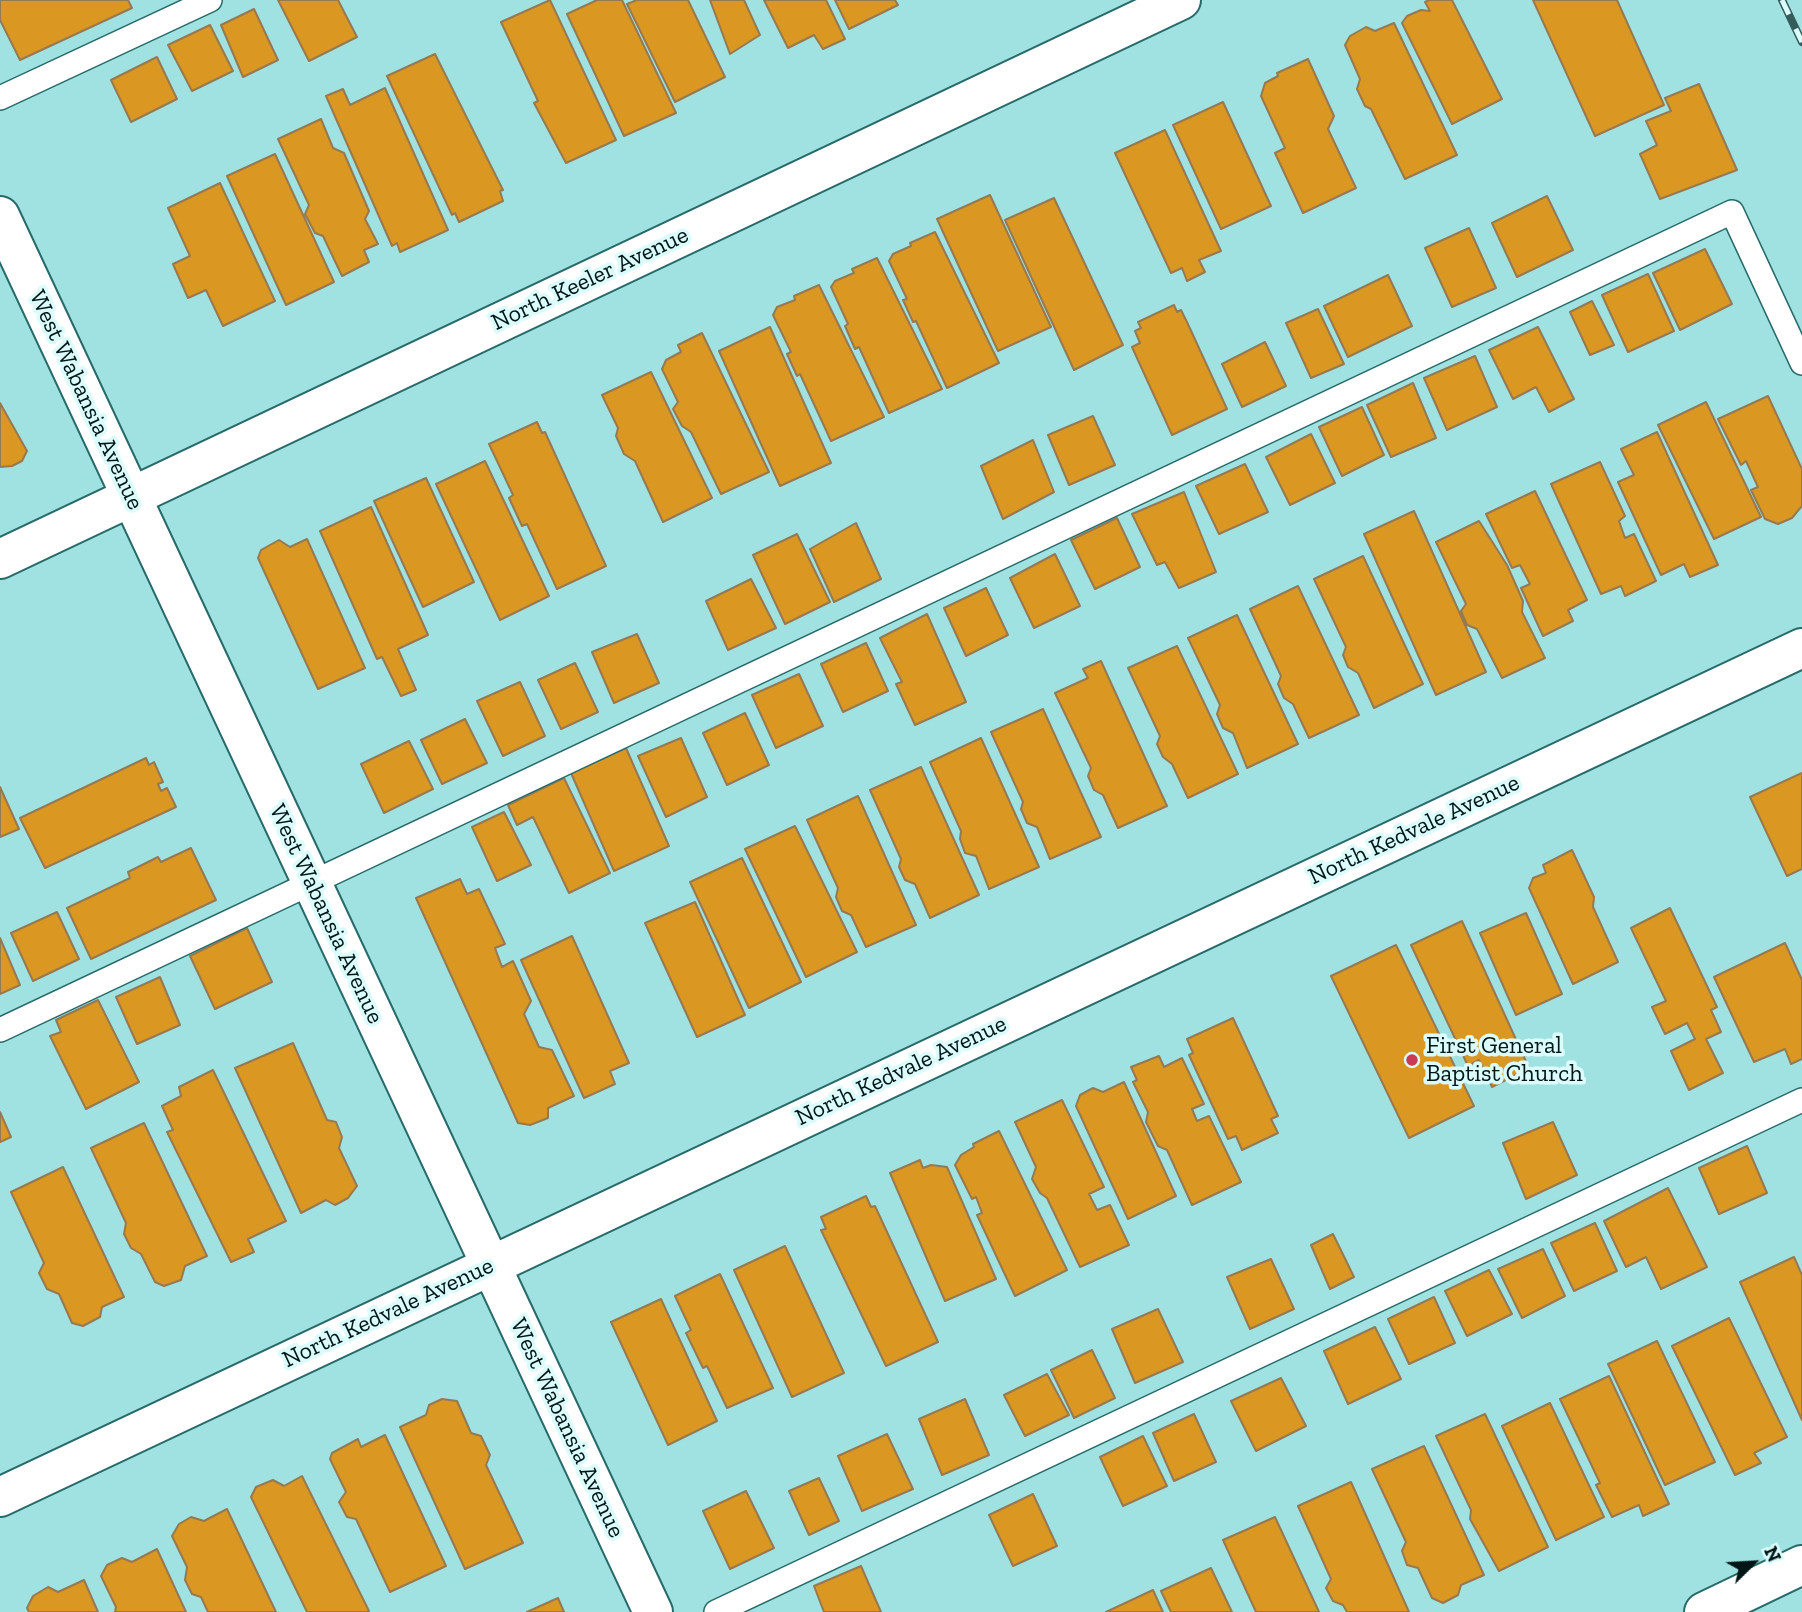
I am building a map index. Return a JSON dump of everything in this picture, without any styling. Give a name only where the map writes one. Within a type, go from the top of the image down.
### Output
[{"type":"street","name":"North Keeler Avenue","points":[[0,559],[1181,0]]},
{"type":"street","name":"West Wabansia Avenue","points":[[0,216],[653,1612]]},
{"type":"street","name":"North Kedvale Avenue","points":[[0,1497],[1802,648]]},
{"type":"street","points":[[1704,1612],[1802,1565]]},
{"type":"lane","points":[[0,99],[210,0]]},
{"type":"lane","points":[[0,1030],[1732,212],[1802,363]]},
{"type":"lane","points":[[716,1612],[1802,1100]]},
{"type":"building","points":[[0,0],[128,0],[132,8],[20,60],[0,20]]},
{"type":"building","points":[[278,0],[338,0],[357,37],[309,61]]},
{"type":"building","points":[[550,0],[616,140],[566,163],[534,103],[538,101],[501,22]]},
{"type":"building","points":[[597,0],[622,0],[676,113],[624,136],[567,14]]},
{"type":"building","points":[[637,0],[688,0],[725,77],[675,102],[627,4]]},
{"type":"building","points":[[710,0],[744,0],[760,35],[730,54]]},
{"type":"building","points":[[764,0],[826,0],[845,39],[823,49],[814,35],[788,48]]},
{"type":"building","points":[[835,0],[895,0],[898,5],[849,29]]},
{"type":"building","points":[[1452,0],[1502,99],[1452,124],[1402,23],[1407,16],[1421,10],[1430,11],[1425,2]]},
{"type":"building","points":[[1533,0],[1617,0],[1664,105],[1595,136]]},
{"type":"building","points":[[254,9],[278,60],[243,77],[221,25]]},
{"type":"building","points":[[1394,23],[1457,155],[1405,179],[1371,109],[1365,106],[1357,89],[1360,79],[1345,45],[1350,36],[1366,27],[1375,31]]},
{"type":"building","points":[[210,25],[233,71],[192,91],[168,45]]},
{"type":"building","points":[[435,54],[503,190],[500,191],[503,201],[459,222],[455,213],[452,215],[387,76]]},
{"type":"building","points":[[157,57],[177,99],[131,122],[111,80]]},
{"type":"building","points":[[1308,59],[1334,116],[1328,129],[1356,188],[1303,213],[1275,153],[1285,148],[1261,96],[1265,83],[1278,76],[1277,73]]},
{"type":"building","points":[[1699,84],[1737,170],[1660,199],[1640,154],[1657,145],[1646,121],[1671,111],[1665,98]]},
{"type":"building","points":[[385,88],[448,230],[400,252],[397,243],[392,246],[326,96],[343,89],[350,105]]},
{"type":"building","points":[[1223,102],[1271,206],[1221,229],[1173,125]]},
{"type":"building","points":[[321,119],[333,148],[344,153],[369,211],[365,219],[378,244],[364,250],[369,262],[342,276],[323,236],[315,233],[305,214],[309,205],[278,139]]},
{"type":"building","points":[[1165,130],[1221,251],[1199,260],[1205,272],[1187,281],[1182,268],[1171,273],[1115,153]]},
{"type":"building","points":[[275,154],[334,282],[286,305],[227,176]]},
{"type":"building","points":[[220,183],[275,301],[223,326],[206,290],[188,298],[173,264],[190,256],[168,208]]},
{"type":"building","points":[[990,195],[1051,327],[998,351],[937,219]]},
{"type":"building","points":[[1547,196],[1573,250],[1517,277],[1492,223]]},
{"type":"building","points":[[1054,198],[1123,345],[1074,370],[1005,220]]},
{"type":"building","points":[[1469,228],[1496,288],[1452,307],[1425,248]]},
{"type":"building","points":[[935,232],[999,363],[947,388],[916,321],[913,322],[903,300],[907,299],[889,261],[893,254],[911,246],[910,243]]},
{"type":"building","points":[[1705,249],[1732,304],[1680,330],[1653,273]]},
{"type":"building","points":[[877,258],[942,389],[889,413],[859,347],[855,349],[845,326],[848,324],[831,287],[835,281],[854,273],[852,269]]},
{"type":"building","points":[[1648,274],[1674,331],[1628,352],[1602,295]]},
{"type":"building","points":[[1388,275],[1412,326],[1348,357],[1324,306]]},
{"type":"building","points":[[819,285],[884,417],[831,441],[800,374],[797,376],[787,354],[791,352],[773,315],[777,307],[795,300],[794,296]]},
{"type":"building","points":[[1592,301],[1614,345],[1590,355],[1570,312]]},
{"type":"building","points":[[1174,305],[1177,312],[1181,310],[1227,409],[1172,435],[1132,347],[1140,343],[1135,331],[1141,328],[1138,322]]},
{"type":"building","points":[[1318,309],[1344,364],[1311,378],[1286,323]]},
{"type":"building","points":[[770,327],[831,463],[780,486],[719,351]]},
{"type":"building","points":[[1538,327],[1574,399],[1549,412],[1536,387],[1513,399],[1489,350]]},
{"type":"building","points":[[702,333],[769,472],[721,494],[691,432],[682,426],[673,409],[678,402],[662,369],[666,360],[681,352],[678,345]]},
{"type":"building","points":[[1265,342],[1286,386],[1242,407],[1222,364]]},
{"type":"building","points":[[1475,356],[1497,407],[1447,430],[1424,378]]},
{"type":"building","points":[[651,372],[712,498],[663,522],[635,461],[624,454],[616,436],[618,428],[602,395]]},
{"type":"building","points":[[1413,383],[1436,438],[1391,457],[1367,405]]},
{"type":"building","points":[[1768,396],[1802,469],[1802,506],[1792,518],[1778,524],[1765,519],[1751,490],[1758,487],[1746,461],[1741,465],[1718,419]]},
{"type":"building","points":[[1706,402],[1761,517],[1714,539],[1658,425]]},
{"type":"building","points":[[0,403],[27,451],[22,461],[12,466],[0,467]]},
{"type":"building","points":[[1362,407],[1384,455],[1342,476],[1319,427]]},
{"type":"building","points":[[1093,416],[1115,465],[1069,485],[1048,435]]},
{"type":"building","points":[[537,422],[542,433],[545,432],[606,566],[557,589],[527,524],[522,526],[509,498],[513,495],[489,444]]},
{"type":"building","points":[[1657,432],[1718,565],[1690,577],[1684,564],[1661,575],[1618,482],[1634,475],[1621,449]]},
{"type":"building","points":[[1311,434],[1335,483],[1290,505],[1266,457]]},
{"type":"building","points":[[1033,440],[1054,492],[1003,519],[981,466]]},
{"type":"building","points":[[485,461],[549,596],[500,620],[436,484]]},
{"type":"building","points":[[1600,462],[1625,516],[1619,521],[1625,538],[1634,534],[1656,581],[1625,596],[1621,586],[1601,594],[1551,484]]},
{"type":"building","points":[[1245,464],[1268,512],[1219,534],[1196,486]]},
{"type":"building","points":[[426,478],[474,582],[423,607],[374,501]]},
{"type":"building","points":[[1535,491],[1587,600],[1568,610],[1573,621],[1543,636],[1521,588],[1530,584],[1520,565],[1512,568],[1486,514]]},
{"type":"building","points":[[1184,492],[1216,572],[1179,588],[1165,562],[1157,565],[1132,514]]},
{"type":"building","points":[[371,507],[428,635],[398,649],[416,690],[401,696],[382,657],[377,659],[320,531]]},
{"type":"building","points":[[1414,511],[1486,672],[1436,695],[1364,534]]},
{"type":"building","points":[[1117,518],[1140,567],[1095,589],[1071,540]]},
{"type":"building","points":[[1479,521],[1507,565],[1523,601],[1522,612],[1545,658],[1502,678],[1477,629],[1467,625],[1461,611],[1466,604],[1436,542]]},
{"type":"building","points":[[856,523],[881,579],[834,602],[810,549]]},
{"type":"building","points":[[797,534],[830,602],[785,624],[753,555]]},
{"type":"building","points":[[307,539],[365,668],[318,689],[258,558],[261,550],[279,540],[290,547]]},
{"type":"building","points":[[1055,554],[1080,606],[1034,628],[1010,578]]},
{"type":"building","points":[[1363,556],[1423,684],[1374,708],[1358,673],[1348,667],[1343,655],[1346,647],[1314,579]]},
{"type":"building","points":[[751,579],[776,628],[728,650],[706,601]]},
{"type":"building","points":[[1298,586],[1359,715],[1309,738],[1293,704],[1284,698],[1278,684],[1281,676],[1250,609]]},
{"type":"building","points":[[986,588],[1008,635],[966,656],[944,608]]},
{"type":"building","points":[[927,614],[966,702],[915,725],[896,684],[902,682],[880,638]]},
{"type":"building","points":[[1237,615],[1298,744],[1247,768],[1233,733],[1223,728],[1217,714],[1220,705],[1188,638]]},
{"type":"building","points":[[637,634],[659,683],[614,703],[592,652]]},
{"type":"building","points":[[866,643],[888,691],[843,712],[821,664]]},
{"type":"building","points":[[1177,646],[1238,774],[1188,798],[1172,764],[1163,757],[1157,744],[1160,736],[1128,668]]},
{"type":"building","points":[[1101,661],[1167,806],[1118,828],[1103,795],[1094,790],[1088,776],[1091,768],[1055,693],[1088,678],[1083,669]]},
{"type":"building","points":[[575,663],[598,712],[561,729],[538,680]]},
{"type":"building","points":[[799,674],[823,726],[776,748],[752,695]]},
{"type":"building","points":[[520,682],[545,736],[503,756],[477,701]]},
{"type":"building","points":[[1043,709],[1101,837],[1050,859],[1037,827],[1027,823],[1021,809],[1023,802],[991,732]]},
{"type":"building","points":[[745,713],[769,765],[727,785],[703,733]]},
{"type":"building","points":[[465,719],[487,763],[442,784],[421,740]]},
{"type":"building","points":[[681,738],[707,797],[666,817],[638,756]]},
{"type":"building","points":[[981,738],[1039,867],[989,889],[976,856],[965,853],[960,839],[961,831],[930,762]]},
{"type":"building","points":[[409,741],[433,789],[384,813],[361,764]]},
{"type":"building","points":[[626,748],[669,846],[614,871],[571,773]]},
{"type":"building","points":[[146,758],[149,765],[154,762],[163,782],[158,784],[161,791],[167,788],[176,807],[45,868],[20,818]]},
{"type":"building","points":[[921,767],[979,895],[930,918],[915,884],[905,880],[899,867],[901,859],[870,790]]},
{"type":"building","points":[[1802,773],[1802,869],[1787,876],[1750,797]]},
{"type":"building","points":[[564,778],[610,873],[569,893],[533,817],[517,825],[508,805]]},
{"type":"building","points":[[0,787],[19,829],[0,837]]},
{"type":"building","points":[[858,796],[916,925],[866,947],[851,915],[842,911],[836,897],[838,888],[807,820]]},
{"type":"building","points":[[504,812],[531,865],[497,881],[472,827]]},
{"type":"building","points":[[795,826],[857,952],[806,977],[745,849]]},
{"type":"building","points":[[191,848],[216,900],[91,959],[67,908],[130,878],[128,872],[158,857],[161,862]]},
{"type":"building","points":[[1572,850],[1594,897],[1593,907],[1618,962],[1573,984],[1529,888],[1533,878],[1546,873],[1543,865]]},
{"type":"building","points":[[742,858],[801,982],[749,1008],[690,882]]},
{"type":"building","points":[[460,879],[467,894],[479,889],[505,944],[495,948],[502,967],[513,961],[531,1001],[524,1014],[539,1047],[552,1050],[574,1096],[548,1108],[548,1118],[530,1125],[518,1123],[416,898]]},
{"type":"building","points":[[695,902],[745,1015],[697,1037],[645,923]]},
{"type":"building","points":[[1670,908],[1717,1007],[1711,1010],[1721,1032],[1706,1039],[1723,1073],[1689,1090],[1671,1051],[1695,1039],[1687,1023],[1665,1034],[1652,1007],[1666,1001],[1631,928]]},
{"type":"building","points":[[57,912],[79,959],[33,981],[11,933]]},
{"type":"building","points":[[1526,913],[1562,994],[1516,1015],[1480,933]]},
{"type":"building","points":[[1462,921],[1529,1068],[1492,1087],[1479,1060],[1468,1066],[1411,945]]},
{"type":"building","points":[[247,928],[272,982],[215,1009],[190,956]]},
{"type":"building","points":[[572,936],[629,1063],[610,1071],[615,1084],[584,1098],[521,960]]},
{"type":"building","points":[[0,938],[20,985],[0,994]]},
{"type":"building","points":[[1785,943],[1802,980],[1802,1059],[1791,1064],[1785,1049],[1754,1062],[1714,977]]},
{"type":"building","name":"First General Baptist Church","points":[[1396,945],[1474,1106],[1409,1138],[1331,976]]},
{"type":"building","points":[[160,977],[180,1025],[137,1044],[116,997]]},
{"type":"building","points":[[98,1000],[139,1082],[86,1109],[50,1036],[61,1032],[56,1020]]},
{"type":"building","points":[[1233,1018],[1278,1116],[1271,1119],[1278,1133],[1242,1150],[1236,1136],[1228,1139],[1189,1055],[1193,1053],[1187,1039]]},
{"type":"building","points":[[293,1043],[327,1120],[336,1122],[342,1137],[339,1148],[357,1186],[348,1198],[335,1205],[326,1200],[301,1213],[235,1068]]},
{"type":"building","points":[[1159,1056],[1164,1067],[1182,1058],[1204,1104],[1192,1109],[1197,1121],[1209,1116],[1241,1182],[1192,1205],[1167,1150],[1158,1146],[1146,1122],[1148,1112],[1133,1082],[1137,1080],[1131,1067]]},
{"type":"building","points":[[213,1070],[286,1221],[248,1239],[254,1252],[231,1262],[167,1132],[173,1130],[162,1106],[181,1096],[179,1087]]},
{"type":"building","points":[[1124,1082],[1176,1196],[1128,1219],[1076,1106],[1080,1095],[1093,1088],[1103,1092]]},
{"type":"building","points":[[1062,1100],[1104,1187],[1089,1194],[1097,1210],[1110,1205],[1129,1245],[1080,1267],[1047,1198],[1040,1193],[1032,1179],[1036,1167],[1015,1122]]},
{"type":"building","points":[[0,1112],[11,1137],[0,1142]]},
{"type":"building","points":[[1553,1122],[1577,1175],[1526,1199],[1503,1143]]},
{"type":"building","points":[[144,1123],[207,1256],[185,1266],[181,1280],[164,1286],[155,1282],[141,1254],[131,1248],[124,1234],[126,1223],[91,1148]]},
{"type":"building","points":[[999,1131],[1067,1270],[1015,1296],[977,1215],[982,1213],[976,1197],[972,1199],[955,1165],[961,1155],[974,1147],[973,1144]]},
{"type":"building","points":[[1747,1146],[1767,1193],[1719,1214],[1699,1168]]},
{"type":"building","points":[[920,1160],[923,1168],[931,1165],[947,1167],[996,1279],[945,1301],[890,1173]]},
{"type":"building","points":[[63,1167],[124,1297],[102,1307],[100,1317],[83,1326],[72,1323],[59,1294],[47,1289],[39,1273],[44,1263],[11,1192]]},
{"type":"building","points":[[1668,1188],[1707,1267],[1661,1289],[1646,1257],[1626,1267],[1604,1221]]},
{"type":"building","points":[[866,1196],[871,1207],[875,1206],[938,1342],[886,1366],[821,1230],[826,1229],[821,1217]]},
{"type":"building","points":[[1595,1223],[1617,1271],[1574,1291],[1551,1243]]},
{"type":"building","points":[[1333,1234],[1354,1277],[1330,1289],[1311,1245]]},
{"type":"building","points":[[785,1246],[844,1373],[792,1397],[734,1270]]},
{"type":"building","points":[[1543,1249],[1565,1296],[1522,1318],[1498,1269]]},
{"type":"building","points":[[1794,1257],[1802,1275],[1802,1420],[1740,1282]]},
{"type":"building","points":[[1271,1259],[1294,1309],[1250,1329],[1227,1277]]},
{"type":"building","points":[[1489,1270],[1512,1314],[1467,1336],[1445,1291]]},
{"type":"building","points":[[720,1274],[773,1388],[727,1408],[707,1366],[703,1368],[686,1333],[691,1330],[675,1296]]},
{"type":"building","points":[[1434,1297],[1455,1343],[1409,1364],[1388,1319]]},
{"type":"building","points":[[661,1299],[717,1421],[668,1445],[611,1322]]},
{"type":"building","points":[[1158,1309],[1183,1362],[1135,1383],[1112,1329]]},
{"type":"building","points":[[1729,1318],[1787,1437],[1754,1453],[1761,1463],[1735,1475],[1672,1346]]},
{"type":"building","points":[[1375,1327],[1401,1379],[1348,1404],[1324,1351]]},
{"type":"building","points":[[1657,1341],[1715,1462],[1665,1485],[1608,1364]]},
{"type":"building","points":[[1092,1350],[1115,1398],[1074,1418],[1051,1370]]},
{"type":"building","points":[[1047,1374],[1069,1415],[1025,1436],[1004,1395]]},
{"type":"building","points":[[1609,1376],[1669,1504],[1643,1516],[1639,1505],[1612,1517],[1596,1485],[1600,1483],[1560,1399]]},
{"type":"building","points":[[1281,1378],[1306,1426],[1256,1451],[1231,1401]]},
{"type":"building","points":[[442,1399],[457,1401],[471,1433],[481,1436],[490,1455],[486,1465],[523,1543],[465,1569],[400,1427],[426,1415],[429,1405]]},
{"type":"building","points":[[965,1399],[989,1455],[942,1475],[919,1419]]},
{"type":"building","points":[[1550,1403],[1604,1517],[1556,1540],[1502,1426]]},
{"type":"building","points":[[1194,1414],[1216,1462],[1174,1481],[1153,1433]]},
{"type":"building","points":[[1485,1414],[1548,1547],[1499,1571],[1470,1519],[1471,1510],[1436,1436]]},
{"type":"building","points":[[887,1434],[913,1489],[862,1511],[838,1456]]},
{"type":"building","points":[[385,1435],[446,1566],[390,1592],[356,1519],[347,1517],[339,1502],[346,1492],[330,1459],[332,1453],[358,1439],[361,1447]]},
{"type":"building","points":[[1143,1436],[1167,1486],[1123,1506],[1100,1457]]},
{"type":"building","points":[[1424,1446],[1484,1575],[1461,1585],[1458,1595],[1443,1603],[1432,1598],[1418,1568],[1407,1565],[1402,1551],[1406,1542],[1372,1469]]},
{"type":"building","points":[[302,1476],[369,1611],[367,1612],[307,1612],[251,1497],[256,1487],[273,1480],[284,1486]]},
{"type":"building","points":[[819,1478],[839,1521],[809,1535],[789,1491]]},
{"type":"building","points":[[1351,1482],[1409,1612],[1347,1612],[1343,1605],[1333,1601],[1326,1588],[1331,1579],[1298,1506]]},
{"type":"building","points":[[746,1491],[774,1548],[730,1569],[703,1511]]},
{"type":"building","points":[[1033,1494],[1057,1546],[1013,1566],[989,1515]]},
{"type":"building","points":[[227,1509],[276,1612],[208,1612],[201,1597],[192,1594],[185,1580],[187,1567],[172,1536],[179,1524],[191,1517],[204,1521]]},
{"type":"building","points":[[1275,1517],[1319,1612],[1256,1612],[1223,1540]]},
{"type":"building","points":[[157,1549],[186,1612],[115,1612],[116,1607],[101,1576],[107,1565],[122,1558],[132,1562]]},
{"type":"building","points":[[861,1566],[881,1612],[824,1612],[814,1586]]},
{"type":"building","points":[[1211,1568],[1232,1612],[1171,1612],[1161,1591]]},
{"type":"building","points":[[84,1580],[98,1612],[29,1612],[27,1608],[33,1596],[48,1587],[58,1592]]},
{"type":"building","points":[[1153,1590],[1163,1612],[1106,1612]]},
{"type":"building","points":[[558,1598],[564,1612],[527,1612]]},
{"type":"railway","points":[[1782,0],[1802,42]]},
{"type":"place","name":"First General Baptist Church","points":[[1412,1060]]}]
